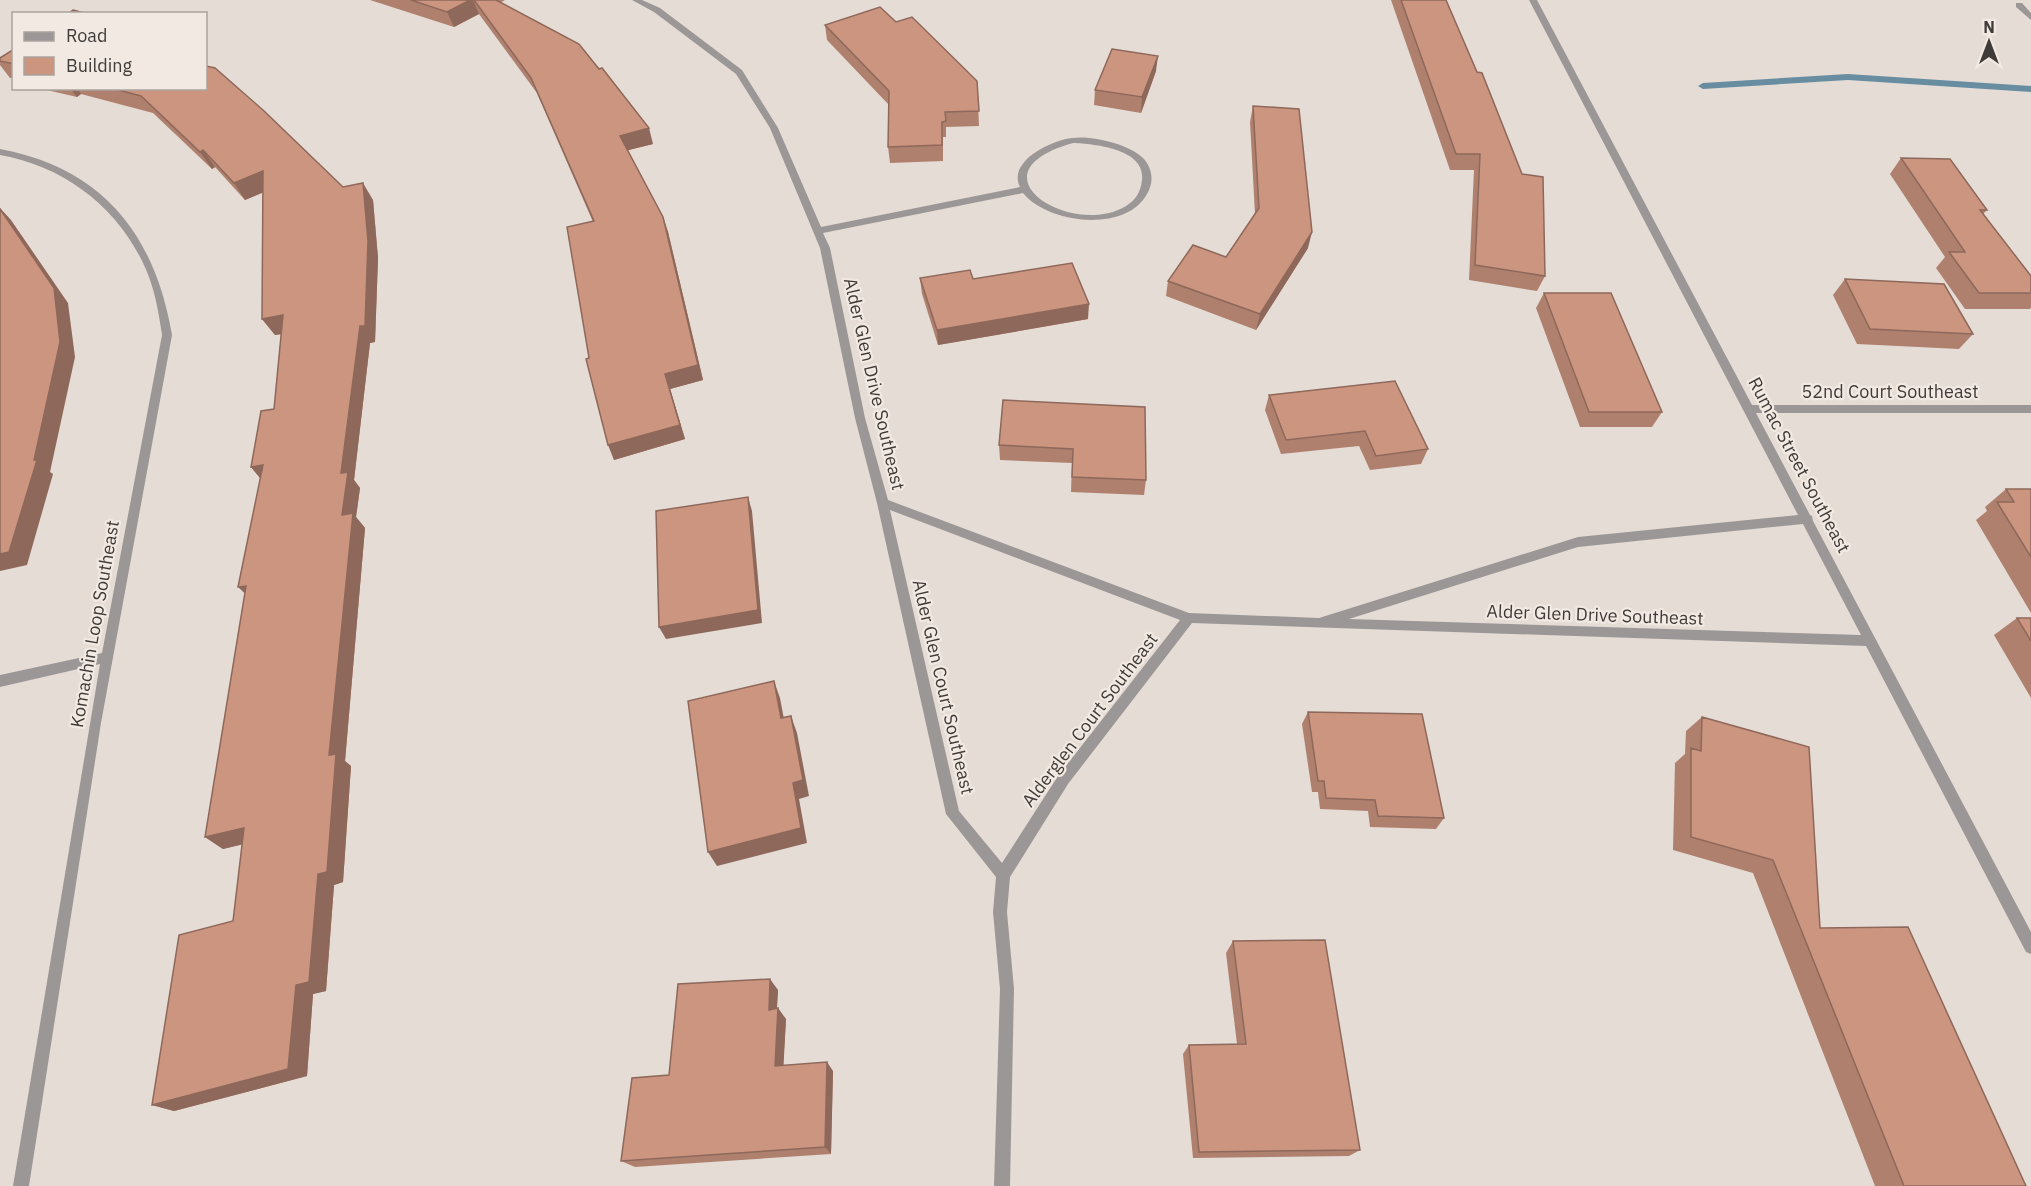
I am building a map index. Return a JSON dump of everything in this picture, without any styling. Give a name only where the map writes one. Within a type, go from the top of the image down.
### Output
[{"type":"street","name":"Alder Glen Drive Southeast","points":[[636,0],[657,10],[739,72],[774,128],[825,248],[860,418],[883,502],[1189,618],[1870,641]]},
{"type":"street","name":"Rumac Street Southeast","points":[[1533,0],[1808,519],[2031,947]]},
{"type":"street","points":[[2019,5],[2031,18]]},
{"type":"street","points":[[1073,141],[1107,143],[1123,148],[1135,156],[1148,177],[1147,188],[1141,198],[1130,207],[1098,217],[1062,214],[1046,208],[1026,189],[1023,178],[1025,168],[1032,158],[1042,150],[1073,141]]},
{"type":"street","name":"Komachin Loop Southeast","points":[[0,152],[31,158],[64,174],[102,200],[132,233],[154,272],[167,335],[95,723],[21,1186]]},
{"type":"street","points":[[818,231],[1026,189]]},
{"type":"street","name":"52nd Court Southeast","points":[[1749,409],[2031,409]]},
{"type":"street","name":"Alder Glen Court Southeast","points":[[883,502],[953,814],[1003,875]]},
{"type":"street","name":"Alder Glen Drive Southeast","points":[[1319,623],[1578,542],[1808,519]]},
{"type":"street","name":"Alderglen Court Southeast","points":[[1003,875],[1063,780],[1189,618]]},
{"type":"street","points":[[0,681],[108,657]]},
{"type":"street","points":[[1002,1186],[1007,989],[1000,912],[1003,875]]},
{"type":"building","points":[[411,0],[470,0],[447,12]]},
{"type":"building","points":[[474,0],[496,0],[579,44],[599,69],[602,68],[649,128],[620,136],[663,217],[698,365],[665,374],[680,425],[608,445],[586,359],[589,358],[567,227],[594,221],[531,78]]},
{"type":"building","points":[[1401,0],[1446,0],[1477,72],[1482,73],[1522,174],[1543,177],[1545,276],[1475,265],[1480,154],[1456,154]]},
{"type":"building","points":[[880,7],[896,22],[912,17],[977,81],[979,111],[945,112],[946,121],[942,122],[942,145],[888,147],[889,91],[825,25]]},
{"type":"building","points":[[1112,49],[1158,56],[1142,97],[1095,90]]},
{"type":"building","points":[[12,50],[12,64],[0,61],[0,58]]},
{"type":"building","points":[[207,66],[215,68],[263,110],[343,187],[363,183],[368,241],[365,326],[360,326],[341,473],[348,472],[342,515],[353,513],[329,755],[336,754],[327,872],[318,874],[309,982],[296,985],[288,1069],[152,1105],[179,935],[233,921],[244,828],[205,837],[246,586],[238,587],[263,465],[251,467],[261,411],[274,409],[283,315],[262,319],[263,171],[234,183],[203,150],[200,152],[141,96],[118,90],[207,90]]},
{"type":"building","points":[[1253,106],[1299,109],[1312,232],[1260,314],[1168,281],[1193,245],[1226,257],[1259,208]]},
{"type":"building","points":[[1901,158],[1950,159],[1987,210],[1980,210],[2031,276],[2031,293],[1979,293],[1949,252],[1965,252]]},
{"type":"building","points":[[0,209],[54,288],[60,342],[34,460],[37,460],[9,552],[0,554]]},
{"type":"building","points":[[1072,263],[1089,304],[937,330],[920,278],[970,270],[973,279]]},
{"type":"building","points":[[1845,279],[1944,284],[1973,334],[1870,329]]},
{"type":"building","points":[[1544,293],[1611,293],[1662,412],[1589,412]]},
{"type":"building","points":[[1395,381],[1428,449],[1376,456],[1365,431],[1286,440],[1269,395]]},
{"type":"building","points":[[1003,400],[1145,407],[1146,480],[1072,477],[1073,449],[999,445]]},
{"type":"building","points":[[2006,489],[2031,489],[2031,557],[1997,502],[2014,502]]},
{"type":"building","points":[[748,497],[758,610],[659,627],[656,511]]},
{"type":"building","points":[[2017,618],[2031,618],[2031,641]]},
{"type":"building","points":[[774,681],[781,718],[791,716],[803,780],[793,783],[801,828],[708,852],[688,701]]},
{"type":"building","points":[[1308,712],[1422,714],[1444,818],[1378,816],[1375,800],[1326,798],[1324,781],[1318,781]]},
{"type":"building","points":[[1702,717],[1809,747],[1820,928],[1908,927],[2026,1186],[1904,1186],[1773,860],[1691,837],[1691,748],[1701,751]]},
{"type":"building","points":[[1325,940],[1360,1150],[1199,1152],[1189,1045],[1246,1044],[1233,941]]},
{"type":"building","points":[[770,979],[769,1010],[778,1008],[775,1066],[827,1062],[825,1147],[621,1161],[632,1078],[669,1075],[678,984]]},
{"type":"waterway","points":[[1703,86],[1848,77],[2031,89]]}]
